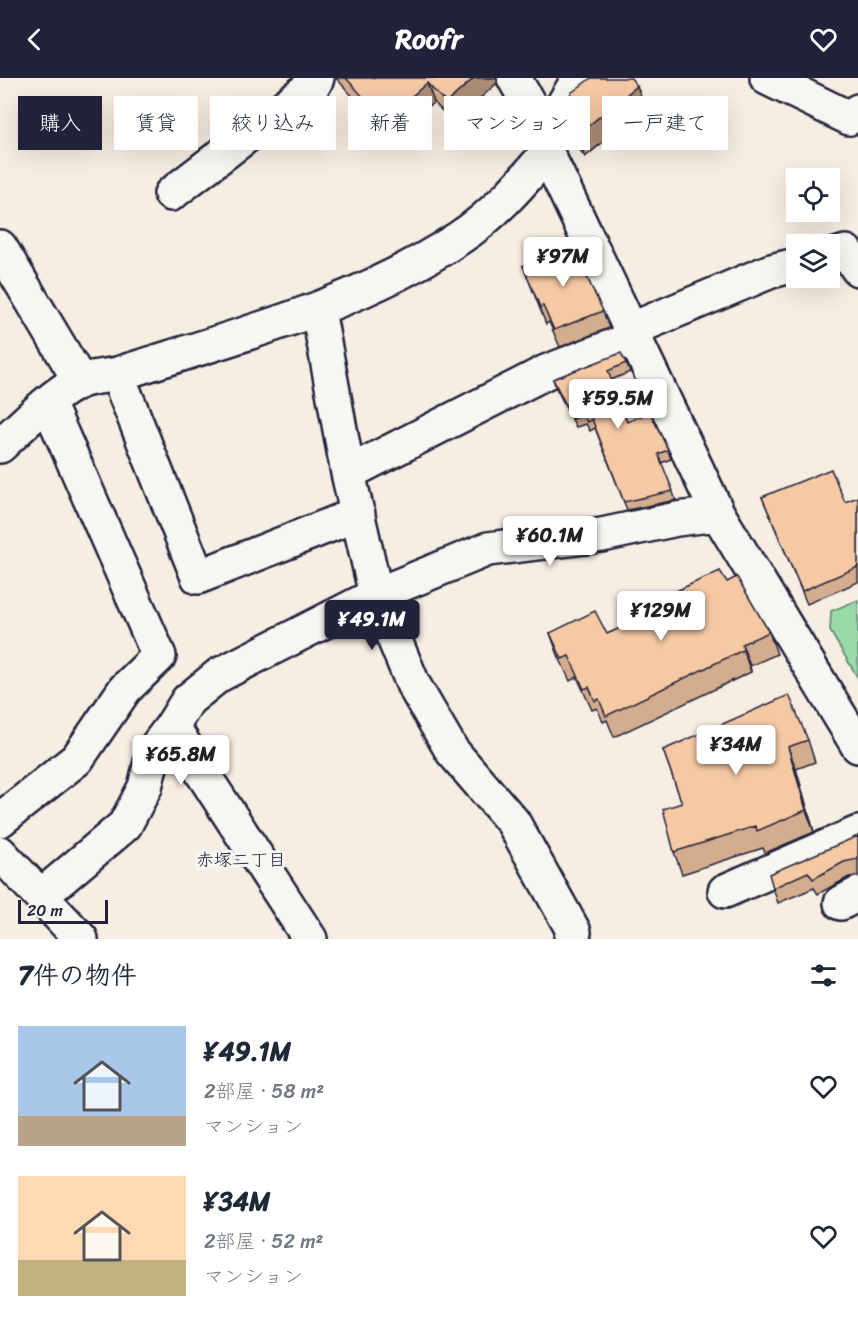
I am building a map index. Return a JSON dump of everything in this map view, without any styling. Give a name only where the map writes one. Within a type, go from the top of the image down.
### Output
[{"type":"street","points":[[171,194],[271,120],[314,84],[317,78]]},
{"type":"street","points":[[514,78],[523,96]]},
{"type":"street","points":[[570,96],[579,78]]},
{"type":"street","points":[[767,78],[849,118],[858,111]]},
{"type":"street","points":[[0,446],[48,403],[80,381],[117,374],[318,310],[393,275],[459,238],[496,208],[542,150]]},
{"type":"street","points":[[550,150],[632,334],[718,514],[858,746]]},
{"type":"street","points":[[0,247],[80,381]]},
{"type":"street","points":[[840,254],[846,252],[858,269]]},
{"type":"street","points":[[348,473],[546,372],[771,271],[786,267]]},
{"type":"street","points":[[318,310],[348,473],[376,595],[413,684],[452,752],[513,822],[574,932],[571,939]]},
{"type":"street","points":[[117,374],[198,577],[358,514]]},
{"type":"street","points":[[0,820],[77,759],[125,689],[159,656],[48,403]]},
{"type":"street","points":[[41,896],[125,825],[145,787],[154,750],[188,700],[219,675],[376,595],[488,549],[602,535],[677,519],[718,514]]},
{"type":"street","points":[[172,726],[310,939]]},
{"type":"street","points":[[725,891],[858,833]]},
{"type":"street","points":[[0,852],[81,939]]},
{"type":"green space","points":[[858,600],[858,678],[830,631],[831,611]]},
{"type":"building","points":[[346,78],[474,78],[454,96],[444,96],[444,101],[427,83],[412,96],[362,96]]},
{"type":"building","points":[[591,78],[631,78],[637,86],[625,96],[602,96],[602,115],[590,124],[590,96],[569,96]]},
{"type":"building","points":[[571,244],[603,311],[554,330],[543,306],[540,307],[523,266]]},
{"type":"building","points":[[621,353],[626,363],[608,371],[627,422],[650,412],[668,450],[658,454],[673,491],[624,502],[592,419],[587,422],[583,415],[573,419],[553,379]]},
{"type":"building","points":[[831,469],[845,502],[858,497],[858,567],[802,591],[762,497]]},
{"type":"building","points":[[720,571],[727,582],[737,577],[769,632],[742,644],[743,650],[606,716],[599,699],[595,701],[589,687],[584,689],[569,656],[562,659],[550,633],[595,611],[607,634],[678,602],[674,592]]},
{"type":"building","points":[[789,695],[808,740],[788,747],[806,810],[757,831],[756,826],[674,852],[663,809],[682,803],[663,750]]},
{"type":"building","points":[[858,836],[858,859],[844,862],[813,879],[808,872],[773,888],[769,874]]},
{"type":"district","name":"赤塚二丁目","points":[[241,860]]}]
